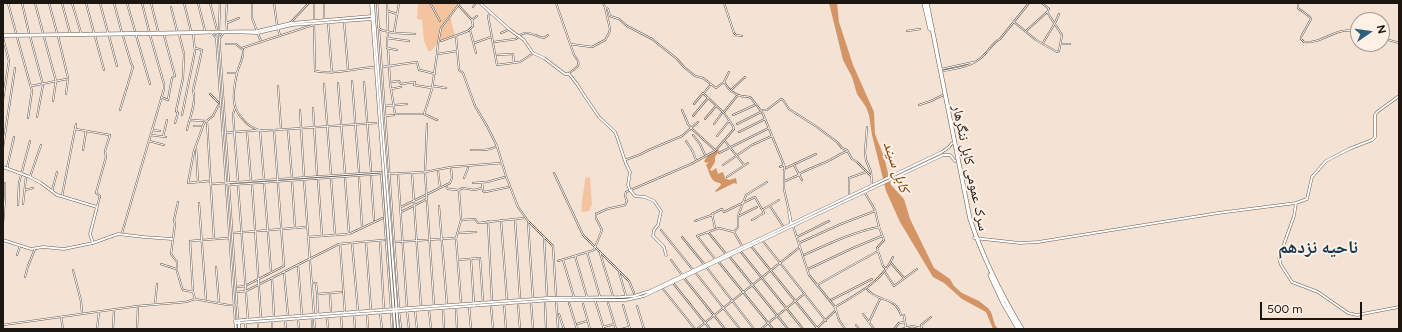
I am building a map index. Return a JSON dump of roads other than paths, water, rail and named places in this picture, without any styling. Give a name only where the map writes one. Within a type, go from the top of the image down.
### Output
[{"type":"highway","name":"سرک عمومی کابل ننگرهار","points":[[926,3],[968,220],[999,296],[1018,329]]},
{"type":"highway","points":[[939,71],[968,214],[975,238]]},
{"type":"highway","name":"سرک عمومی کابل ننگرهار","points":[[975,238],[1003,297],[1022,329]]},
{"type":"street","points":[[8,3],[32,91],[28,118]]},
{"type":"street","points":[[22,3],[43,85],[37,117]]},
{"type":"street","points":[[35,3],[56,82],[53,101]]},
{"type":"street","points":[[49,3],[68,78],[66,94]]},
{"type":"street","points":[[62,3],[70,34]]},
{"type":"street","points":[[72,3],[81,34]]},
{"type":"street","points":[[86,3],[104,70]]},
{"type":"street","points":[[100,3],[117,66]]},
{"type":"street","points":[[114,3],[133,67],[120,110]]},
{"type":"street","points":[[128,3],[150,84]]},
{"type":"street","points":[[122,234],[164,86],[142,3]]},
{"type":"street","points":[[151,3],[158,32]]},
{"type":"street","points":[[182,115],[195,48],[184,3]]},
{"type":"street","points":[[198,3],[205,31]]},
{"type":"street","points":[[210,3],[220,41],[236,287],[236,329]]},
{"type":"street","points":[[220,3],[216,43],[234,306],[239,329]]},
{"type":"street","points":[[227,3],[227,30]]},
{"type":"street","points":[[252,3],[252,18],[261,42]]},
{"type":"street","points":[[274,3],[280,36]]},
{"type":"street","points":[[290,23],[309,3]]},
{"type":"street","points":[[314,3],[315,71],[332,73],[417,62],[419,70],[424,70],[434,74]]},
{"type":"street","points":[[324,3],[324,19]]},
{"type":"street","points":[[372,3],[372,17],[384,106],[384,173],[394,242],[395,310],[392,329]]},
{"type":"street","points":[[372,3],[377,26],[381,30],[394,33],[415,34]]},
{"type":"street","points":[[377,3],[378,67],[382,141],[395,310]]},
{"type":"street","points":[[387,3],[387,48],[395,114]]},
{"type":"street","points":[[394,33],[399,3]]},
{"type":"street","points":[[430,3],[440,21]]},
{"type":"street","points":[[424,114],[433,85],[441,28],[460,3]]},
{"type":"street","points":[[472,7],[476,3]]},
{"type":"street","points":[[480,3],[508,29],[524,40],[533,53],[544,58],[565,74],[568,74],[577,84],[599,117],[615,132],[630,172],[628,185],[630,190],[635,196],[645,197],[654,201],[661,211],[658,225],[654,230],[653,236],[664,247],[666,255]]},
{"type":"street","points":[[556,3],[574,55],[579,64],[568,74]]},
{"type":"street","points":[[570,43],[592,47],[605,40],[610,29],[604,3]]},
{"type":"street","points":[[724,3],[736,35],[742,36]]},
{"type":"street","points":[[939,71],[968,66],[990,50],[1029,3]]},
{"type":"street","points":[[1013,21],[1036,40],[1057,52],[1059,51],[1062,35],[1047,12],[1049,10],[1042,3]]},
{"type":"street","points":[[1298,3],[1298,8],[1309,15],[1311,19],[1301,37],[1304,42],[1319,41],[1338,31],[1350,30]]},
{"type":"street","points":[[441,41],[468,31],[473,26],[474,23],[472,20],[458,5]]},
{"type":"street","points":[[171,7],[184,54],[183,78],[176,111],[178,113],[175,124]]},
{"type":"street","points":[[605,7],[608,9],[610,16],[618,19],[627,26],[652,39],[677,59],[690,73],[703,78],[716,88],[724,82],[729,72]]},
{"type":"street","points":[[388,10],[397,14]]},
{"type":"street","points":[[491,12],[488,16],[498,65],[514,64],[524,60],[533,53]]},
{"type":"street","points":[[1026,31],[1047,12]]},
{"type":"street","points":[[1043,43],[1059,14]]},
{"type":"street","points":[[472,20],[477,16]]},
{"type":"street","points":[[278,28],[290,23],[328,22],[372,17]]},
{"type":"street","points":[[242,48],[280,36],[324,19],[372,17]]},
{"type":"street","points":[[226,23],[239,18]]},
{"type":"street","points":[[344,20],[348,70]]},
{"type":"street","points":[[192,32],[257,32],[314,22]]},
{"type":"street","points":[[328,22],[332,73]]},
{"type":"street","points":[[470,29],[476,53]]},
{"type":"street","points":[[501,33],[508,29]]},
{"type":"street","points":[[907,31],[920,29]]},
{"type":"street","points":[[3,99],[9,60],[3,36],[211,32],[227,30],[257,32]]},
{"type":"street","points":[[150,33],[164,34],[178,32]]},
{"type":"street","points":[[211,32],[215,36],[216,40]]},
{"type":"street","points":[[216,43],[220,41],[224,32]]},
{"type":"street","points":[[493,42],[516,39],[518,36],[525,33],[532,33],[544,38],[548,35]]},
{"type":"street","points":[[161,97],[168,100],[172,78],[175,76],[164,34]]},
{"type":"street","points":[[456,36],[459,70],[463,73],[475,106],[497,146],[506,176],[518,207],[528,221],[553,248],[558,329]]},
{"type":"street","points":[[474,43],[492,36]]},
{"type":"street","points":[[388,38],[409,41]]},
{"type":"street","points":[[226,44],[236,44],[242,48],[243,53],[237,73],[234,97],[236,107],[246,123],[260,130]]},
{"type":"street","points":[[1061,44],[1070,44]]},
{"type":"street","points":[[187,130],[193,107],[193,91],[202,50],[195,48]]},
{"type":"street","points":[[388,48],[397,50]]},
{"type":"street","points":[[438,54],[457,50]]},
{"type":"street","points":[[495,55],[513,54],[514,64]]},
{"type":"street","points":[[3,146],[15,68]]},
{"type":"street","points":[[228,73],[237,73]]},
{"type":"street","points":[[730,90],[745,77]]},
{"type":"street","points":[[30,86],[43,85],[68,78]]},
{"type":"street","points":[[352,81],[359,174]]},
{"type":"street","points":[[390,82],[400,81],[401,84],[415,82],[414,85],[432,89]]},
{"type":"street","points":[[364,82],[371,173]]},
{"type":"street","points":[[724,82],[730,90],[737,95],[751,98],[766,119],[784,165],[784,189],[789,212],[809,275],[835,307],[839,320],[844,328],[841,329]]},
{"type":"street","points":[[338,83],[345,174]]},
{"type":"street","points":[[324,84],[336,236]]},
{"type":"street","points":[[694,104],[711,84]]},
{"type":"street","points":[[433,85],[446,88]]},
{"type":"street","points":[[278,86],[281,130]]},
{"type":"street","points":[[391,88],[401,87]]},
{"type":"street","points":[[558,261],[595,248],[602,230],[596,218],[596,214],[607,209],[625,205],[627,201],[625,194],[630,190],[697,161],[715,151],[725,140],[734,129],[723,113],[704,93]]},
{"type":"street","points":[[210,94],[218,102],[220,102]]},
{"type":"street","points":[[714,124],[737,95]]},
{"type":"street","points":[[919,105],[943,95]]},
{"type":"street","points":[[975,238],[1020,243],[1038,242],[1212,214],[1296,203],[1307,199],[1312,177],[1326,161],[1372,140],[1375,137],[1375,116],[1377,112],[1399,96]]},
{"type":"street","points":[[693,116],[708,97]]},
{"type":"street","points":[[737,124],[761,111],[767,110],[783,100],[789,109],[817,127],[837,142],[842,148],[847,150],[852,160],[857,162],[871,176]]},
{"type":"street","points":[[384,106],[407,104]]},
{"type":"street","points":[[733,115],[755,104]]},
{"type":"street","points":[[210,181],[188,183],[195,146],[203,126],[220,105]]},
{"type":"street","points":[[705,119],[716,105]]},
{"type":"street","points":[[236,107],[233,114],[238,182]]},
{"type":"street","points":[[313,108],[317,176]]},
{"type":"street","points":[[300,110],[304,177]]},
{"type":"street","points":[[682,110],[691,128],[715,151]]},
{"type":"street","points":[[384,116],[416,113],[424,114],[437,120]]},
{"type":"street","points":[[739,132],[766,119]]},
{"type":"street","points":[[163,136],[167,120]]},
{"type":"street","points":[[190,120],[207,121]]},
{"type":"street","points":[[207,121],[214,239]]},
{"type":"street","points":[[717,136],[729,121]]},
{"type":"street","points":[[625,160],[682,136],[698,122]]},
{"type":"street","points":[[222,133],[376,123]]},
{"type":"street","points":[[62,196],[76,124]]},
{"type":"street","points":[[427,124],[425,172],[434,306]]},
{"type":"street","points":[[194,126],[203,126]]},
{"type":"street","points":[[867,127],[865,153],[866,160],[872,172],[872,185]]},
{"type":"street","points":[[719,152],[769,128]]},
{"type":"street","points":[[75,129],[110,135],[105,151],[106,157],[96,193],[100,196],[90,234],[93,243]]},
{"type":"street","points":[[288,129],[292,178]]},
{"type":"street","points":[[151,130],[160,131]]},
{"type":"street","points":[[260,130],[264,180]]},
{"type":"street","points":[[236,287],[245,286],[284,266],[274,130]]},
{"type":"street","points":[[83,150],[86,131]]},
{"type":"street","points":[[247,131],[251,181]]},
{"type":"street","points":[[150,134],[166,137]]},
{"type":"street","points":[[693,135],[700,144],[705,156]]},
{"type":"street","points":[[723,166],[752,145],[773,136]]},
{"type":"street","points":[[7,169],[14,137]]},
{"type":"street","points":[[725,140],[744,165]]},
{"type":"street","points":[[18,205],[19,183],[30,141]]},
{"type":"street","points":[[148,141],[164,144]]},
{"type":"street","points":[[686,141],[697,161]]},
{"type":"street","points":[[694,271],[704,264],[729,256],[849,196],[942,152],[952,143]]},
{"type":"street","points":[[30,177],[41,145]]},
{"type":"street","points":[[195,146],[198,182]]},
{"type":"street","points":[[471,150],[487,149],[497,146]]},
{"type":"street","points":[[784,181],[807,169],[826,162],[847,150]]},
{"type":"street","points":[[785,169],[816,154]]},
{"type":"street","points":[[893,176],[943,155],[950,155],[956,161]]},
{"type":"street","points":[[727,177],[748,162]]},
{"type":"street","points":[[211,184],[345,174],[412,173],[451,167],[469,167],[502,163]]},
{"type":"street","points":[[794,164],[802,180]]},
{"type":"street","points":[[780,166],[784,165]]},
{"type":"street","points":[[3,166],[7,169],[30,177],[62,196],[97,207]]},
{"type":"street","points":[[400,207],[440,188],[452,180],[451,167]]},
{"type":"street","points":[[464,178],[469,167]]},
{"type":"street","points":[[438,170],[440,188]]},
{"type":"street","points":[[52,191],[57,172]]},
{"type":"street","points":[[849,196],[849,178],[866,172]]},
{"type":"street","points":[[226,183],[229,185],[238,185],[384,173]]},
{"type":"street","points":[[384,173],[382,180],[385,240],[398,329]]},
{"type":"street","points":[[412,173],[421,307]]},
{"type":"street","points":[[554,173],[583,235],[629,281],[634,293]]},
{"type":"street","points":[[398,174],[408,329]]},
{"type":"street","points":[[371,175],[374,222]]},
{"type":"street","points":[[24,204],[26,176]]},
{"type":"street","points":[[358,176],[362,227]]},
{"type":"street","points":[[473,183],[506,176]]},
{"type":"street","points":[[345,177],[349,234]]},
{"type":"street","points":[[318,179],[322,236]]},
{"type":"street","points":[[304,180],[312,284],[312,329]]},
{"type":"street","points":[[382,180],[398,329]]},
{"type":"street","points":[[292,181],[295,228]]},
{"type":"street","points":[[482,182],[484,192],[510,186]]},
{"type":"street","points":[[734,232],[738,227],[738,216],[746,195],[767,182]]},
{"type":"street","points":[[838,202],[865,191],[880,182]]},
{"type":"street","points":[[3,224],[6,197],[5,183]]},
{"type":"street","points":[[264,183],[271,272]]},
{"type":"street","points":[[252,184],[261,318]]},
{"type":"street","points":[[446,184],[448,189],[459,190],[463,188],[474,190],[482,188]]},
{"type":"street","points":[[238,185],[248,320]]},
{"type":"street","points":[[25,190],[34,188]]},
{"type":"street","points":[[459,190],[461,220],[456,238],[461,305]]},
{"type":"street","points":[[865,191],[875,210],[884,240],[877,248],[883,266],[886,269]]},
{"type":"street","points":[[695,221],[712,215],[722,209],[724,212],[755,197],[763,214],[752,220]]},
{"type":"street","points":[[401,212],[427,199]]},
{"type":"street","points":[[762,210],[779,200]]},
{"type":"street","points":[[178,202],[175,214],[171,254],[177,262],[177,269],[183,290],[193,292]]},
{"type":"street","points":[[199,203],[206,301]]},
{"type":"street","points":[[1296,203],[1294,216],[1279,258],[1280,266],[1292,282],[1318,292],[1348,313],[1357,315],[1399,307]]},
{"type":"street","points":[[439,206],[447,305]]},
{"type":"street","points":[[770,206],[784,227]]},
{"type":"street","points":[[738,216],[757,207]]},
{"type":"street","points":[[798,244],[875,210]]},
{"type":"street","points":[[712,215],[716,228]]},
{"type":"street","points":[[308,237],[349,234],[384,218]]},
{"type":"street","points":[[461,220],[476,219],[477,222],[488,222],[526,218]]},
{"type":"street","points":[[515,219],[520,329]]},
{"type":"street","points":[[501,220],[506,301]]},
{"type":"street","points":[[528,221],[534,299]]},
{"type":"street","points":[[796,237],[829,221]]},
{"type":"street","points":[[488,222],[493,329]]},
{"type":"street","points":[[556,299],[574,297],[626,297],[642,294],[792,224]]},
{"type":"street","points":[[232,233],[308,227]]},
{"type":"street","points":[[803,256],[835,241],[879,227]]},
{"type":"street","points":[[734,232],[716,228],[697,236],[772,329]]},
{"type":"street","points":[[661,230],[740,329]]},
{"type":"street","points":[[708,231],[726,254]]},
{"type":"street","points":[[457,233],[476,232]]},
{"type":"street","points":[[734,232],[734,235],[743,246]]},
{"type":"street","points":[[3,241],[30,249],[43,247],[64,250],[122,234],[172,239]]},
{"type":"street","points":[[808,270],[882,236]]},
{"type":"street","points":[[544,237],[546,329]]},
{"type":"street","points":[[682,237],[704,264]]},
{"type":"street","points":[[195,299],[193,292],[190,241],[229,238]]},
{"type":"street","points":[[394,242],[456,238]]},
{"type":"street","points":[[236,292],[246,291],[340,244],[385,240]]},
{"type":"street","points":[[762,240],[826,321]]},
{"type":"street","points":[[380,241],[384,310]]},
{"type":"street","points":[[366,242],[371,311]]},
{"type":"street","points":[[352,243],[358,312]]},
{"type":"street","points":[[340,244],[345,313]]},
{"type":"street","points":[[751,245],[816,329],[836,310]]},
{"type":"street","points":[[17,255],[21,246]]},
{"type":"street","points":[[662,287],[696,329],[800,247]]},
{"type":"street","points":[[25,277],[28,266],[36,249]]},
{"type":"street","points":[[740,250],[803,329]]},
{"type":"street","points":[[817,285],[878,251]]},
{"type":"street","points":[[586,252],[600,297]]},
{"type":"street","points":[[600,253],[614,297]]},
{"type":"street","points":[[575,256],[587,297]]},
{"type":"street","points":[[729,256],[788,329]]},
{"type":"street","points":[[835,307],[867,289],[884,272],[893,257]]},
{"type":"street","points":[[471,258],[474,305]]},
{"type":"street","points":[[458,260],[480,258],[483,303]]},
{"type":"street","points":[[563,259],[574,297]]},
{"type":"street","points":[[671,260],[725,329]]},
{"type":"street","points":[[890,262],[904,278]]},
{"type":"street","points":[[161,264],[177,269]]},
{"type":"street","points":[[298,265],[302,316]]},
{"type":"street","points":[[216,267],[219,303]]},
{"type":"street","points":[[707,268],[754,329]]},
{"type":"street","points":[[884,272],[894,286],[917,269]]},
{"type":"street","points":[[73,270],[81,301],[82,314]]},
{"type":"street","points":[[284,271],[288,317]]},
{"type":"street","points":[[619,271],[626,297]]},
{"type":"street","points":[[407,309],[415,310],[469,306],[483,303],[504,304],[534,299],[635,299],[683,276]]},
{"type":"street","points":[[272,277],[274,318]]},
{"type":"street","points":[[830,300],[872,279]]},
{"type":"street","points":[[673,282],[710,329]]},
{"type":"street","points":[[312,284],[316,283],[318,316]]},
{"type":"street","points":[[155,304],[157,284]]},
{"type":"street","points":[[867,289],[880,299],[890,302],[896,306],[901,315],[904,315],[906,328]]},
{"type":"street","points":[[317,294],[343,292]]},
{"type":"street","points":[[330,293],[331,314]]},
{"type":"street","points":[[761,329],[805,294]]},
{"type":"street","points":[[3,325],[138,306],[186,302],[195,299],[234,306],[237,305]]},
{"type":"street","points":[[318,316],[447,305],[474,305],[506,301],[531,302],[546,299]]},
{"type":"street","points":[[869,322],[880,299]]},
{"type":"street","points":[[595,300],[604,329]]},
{"type":"street","points":[[531,302],[533,329]]},
{"type":"street","points":[[569,303],[577,329]]},
{"type":"street","points":[[608,303],[616,329]]},
{"type":"street","points":[[504,304],[506,329]]},
{"type":"street","points":[[583,304],[590,329]]},
{"type":"street","points":[[623,305],[630,329]]},
{"type":"street","points":[[137,329],[138,306]]},
{"type":"street","points":[[469,306],[471,329]]},
{"type":"street","points":[[637,306],[644,329]]},
{"type":"street","points":[[456,307],[457,329]]},
{"type":"street","points":[[443,308],[444,329]]},
{"type":"street","points":[[430,309],[431,329]]},
{"type":"street","points":[[113,329],[114,310]]},
{"type":"street","points":[[237,322],[261,318],[354,315],[395,310]]},
{"type":"street","points":[[415,310],[417,329]]},
{"type":"street","points":[[97,329],[99,312]]},
{"type":"street","points":[[380,313],[382,329]]},
{"type":"street","points":[[367,314],[368,329]]},
{"type":"street","points":[[559,314],[564,329]]},
{"type":"street","points":[[863,314],[874,329]]},
{"type":"street","points":[[341,315],[342,329]]},
{"type":"street","points":[[354,315],[355,329]]},
{"type":"street","points":[[237,322],[313,316]]},
{"type":"street","points":[[313,316],[315,329]]},
{"type":"street","points":[[327,316],[328,329]]},
{"type":"street","points":[[61,317],[63,329]]},
{"type":"street","points":[[903,329],[912,326],[922,328],[921,325],[932,317]]},
{"type":"street","points":[[298,318],[299,329]]},
{"type":"street","points":[[285,319],[286,329]]},
{"type":"street","points":[[272,320],[272,329]]},
{"type":"street","points":[[258,321],[258,329]]},
{"type":"street","points":[[576,324],[588,321]]},
{"type":"street","points":[[245,322],[246,329]]},
{"type":"street","points":[[894,329],[899,323],[905,322]]},
{"type":"street","points":[[603,327],[614,324]]},
{"type":"street","points":[[622,329],[629,326]]},
{"type":"street","points":[[856,326],[859,329]]},
{"type":"district","name":"ناحیه نزدهم","points":[[1318,248]]},
{"type":"water label","name":"کابل سيند","points":[[896,167]]}]
